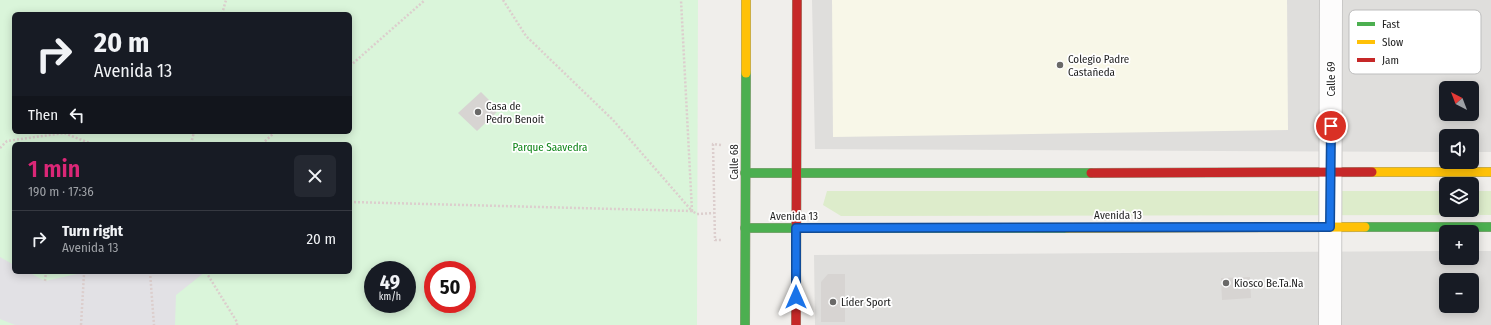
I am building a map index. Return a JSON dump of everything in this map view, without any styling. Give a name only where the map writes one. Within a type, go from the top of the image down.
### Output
[{"type":"main road","name":"Calle 68","points":[[744,325],[746,0]]},
{"type":"main road","points":[[796,325],[797,0]]},
{"type":"main road","points":[[746,174],[1491,172]]},
{"type":"main road","name":"Avenida 13","points":[[745,228],[1491,227]]},
{"type":"street","name":"Calle 69","points":[[1330,325],[1331,0]]},
{"type":"path","points":[[223,12],[226,0]]},
{"type":"path","points":[[352,64],[425,0]]},
{"type":"path","points":[[503,0],[526,36],[613,120],[692,211],[698,214],[714,213]]},
{"type":"path","points":[[682,0],[692,211]]},
{"type":"path","points":[[0,148],[7,141],[57,134]]},
{"type":"path","points":[[67,134],[87,142]]},
{"type":"path","points":[[264,142],[273,134]]},
{"type":"path","points":[[352,202],[692,211]]},
{"type":"path","points":[[45,281],[46,274]]},
{"type":"path","points":[[81,325],[84,274]]},
{"type":"path","points":[[150,274],[154,325]]},
{"type":"path","points":[[207,274],[237,322],[237,325]]},
{"type":"shaded area","name":"Colegio Padre Castañeda","points":[[812,0],[1491,0],[1491,152],[1479,152],[1479,129],[1439,129],[1439,152],[815,149]]},
{"type":"shaded area","name":"Colegio Padre Castañeda","points":[[832,0],[1287,0],[1288,130],[833,137]]},
{"type":"shaded area","points":[[1439,251],[1439,265],[1479,265],[1479,251],[1491,251],[1491,325],[815,325],[814,255]]},
{"type":"shaded area","points":[[0,257],[12,264],[12,274],[32,274],[45,281],[77,274],[202,274],[176,295],[175,325],[15,325],[0,319]]},
{"type":"green space","name":"Parque Saavedra","points":[[0,0],[698,0],[697,325],[0,325]]},
{"type":"green space","points":[[827,191],[1439,191],[1439,215],[841,216],[823,205]]},
{"type":"green space","points":[[1479,191],[1491,191],[1491,215],[1479,215]]},
{"type":"building","name":"Casa de Pedro Benoit","points":[[481,92],[499,110],[477,131],[458,113]]},
{"type":"building","name":"Líder Sport","points":[[828,274],[845,274],[845,322],[821,322],[821,282]]},
{"type":"building","points":[[1250,277],[1251,298],[1222,300],[1221,278]]},
{"type":"traffic: fast","points":[[745,325],[746,73]]},
{"type":"traffic: fast","points":[[745,173],[1091,173]]},
{"type":"traffic: fast","points":[[1365,227],[1491,227]]},
{"type":"traffic: fast","points":[[745,228],[1067,228]]},
{"type":"traffic: slow","points":[[746,0],[746,73]]},
{"type":"traffic: slow","points":[[1372,172],[1491,172]]},
{"type":"traffic: slow","points":[[1067,228],[1365,227]]},
{"type":"traffic: jam","points":[[796,325],[797,0]]},
{"type":"traffic: jam","points":[[1091,173],[1372,172]]},
{"type":"place","name":"Colegio Padre Castañeda","points":[[1060,65]]},
{"type":"place","name":"Casa de Pedro Benoit","points":[[478,112]]},
{"type":"place","name":"Kiosco Be.Ta.Na","points":[[1226,283]]},
{"type":"place","name":"Líder Sport","points":[[833,302]]},
{"type":"route","points":[[796,297],[796,228],[1330,227],[1331,126]]}]
